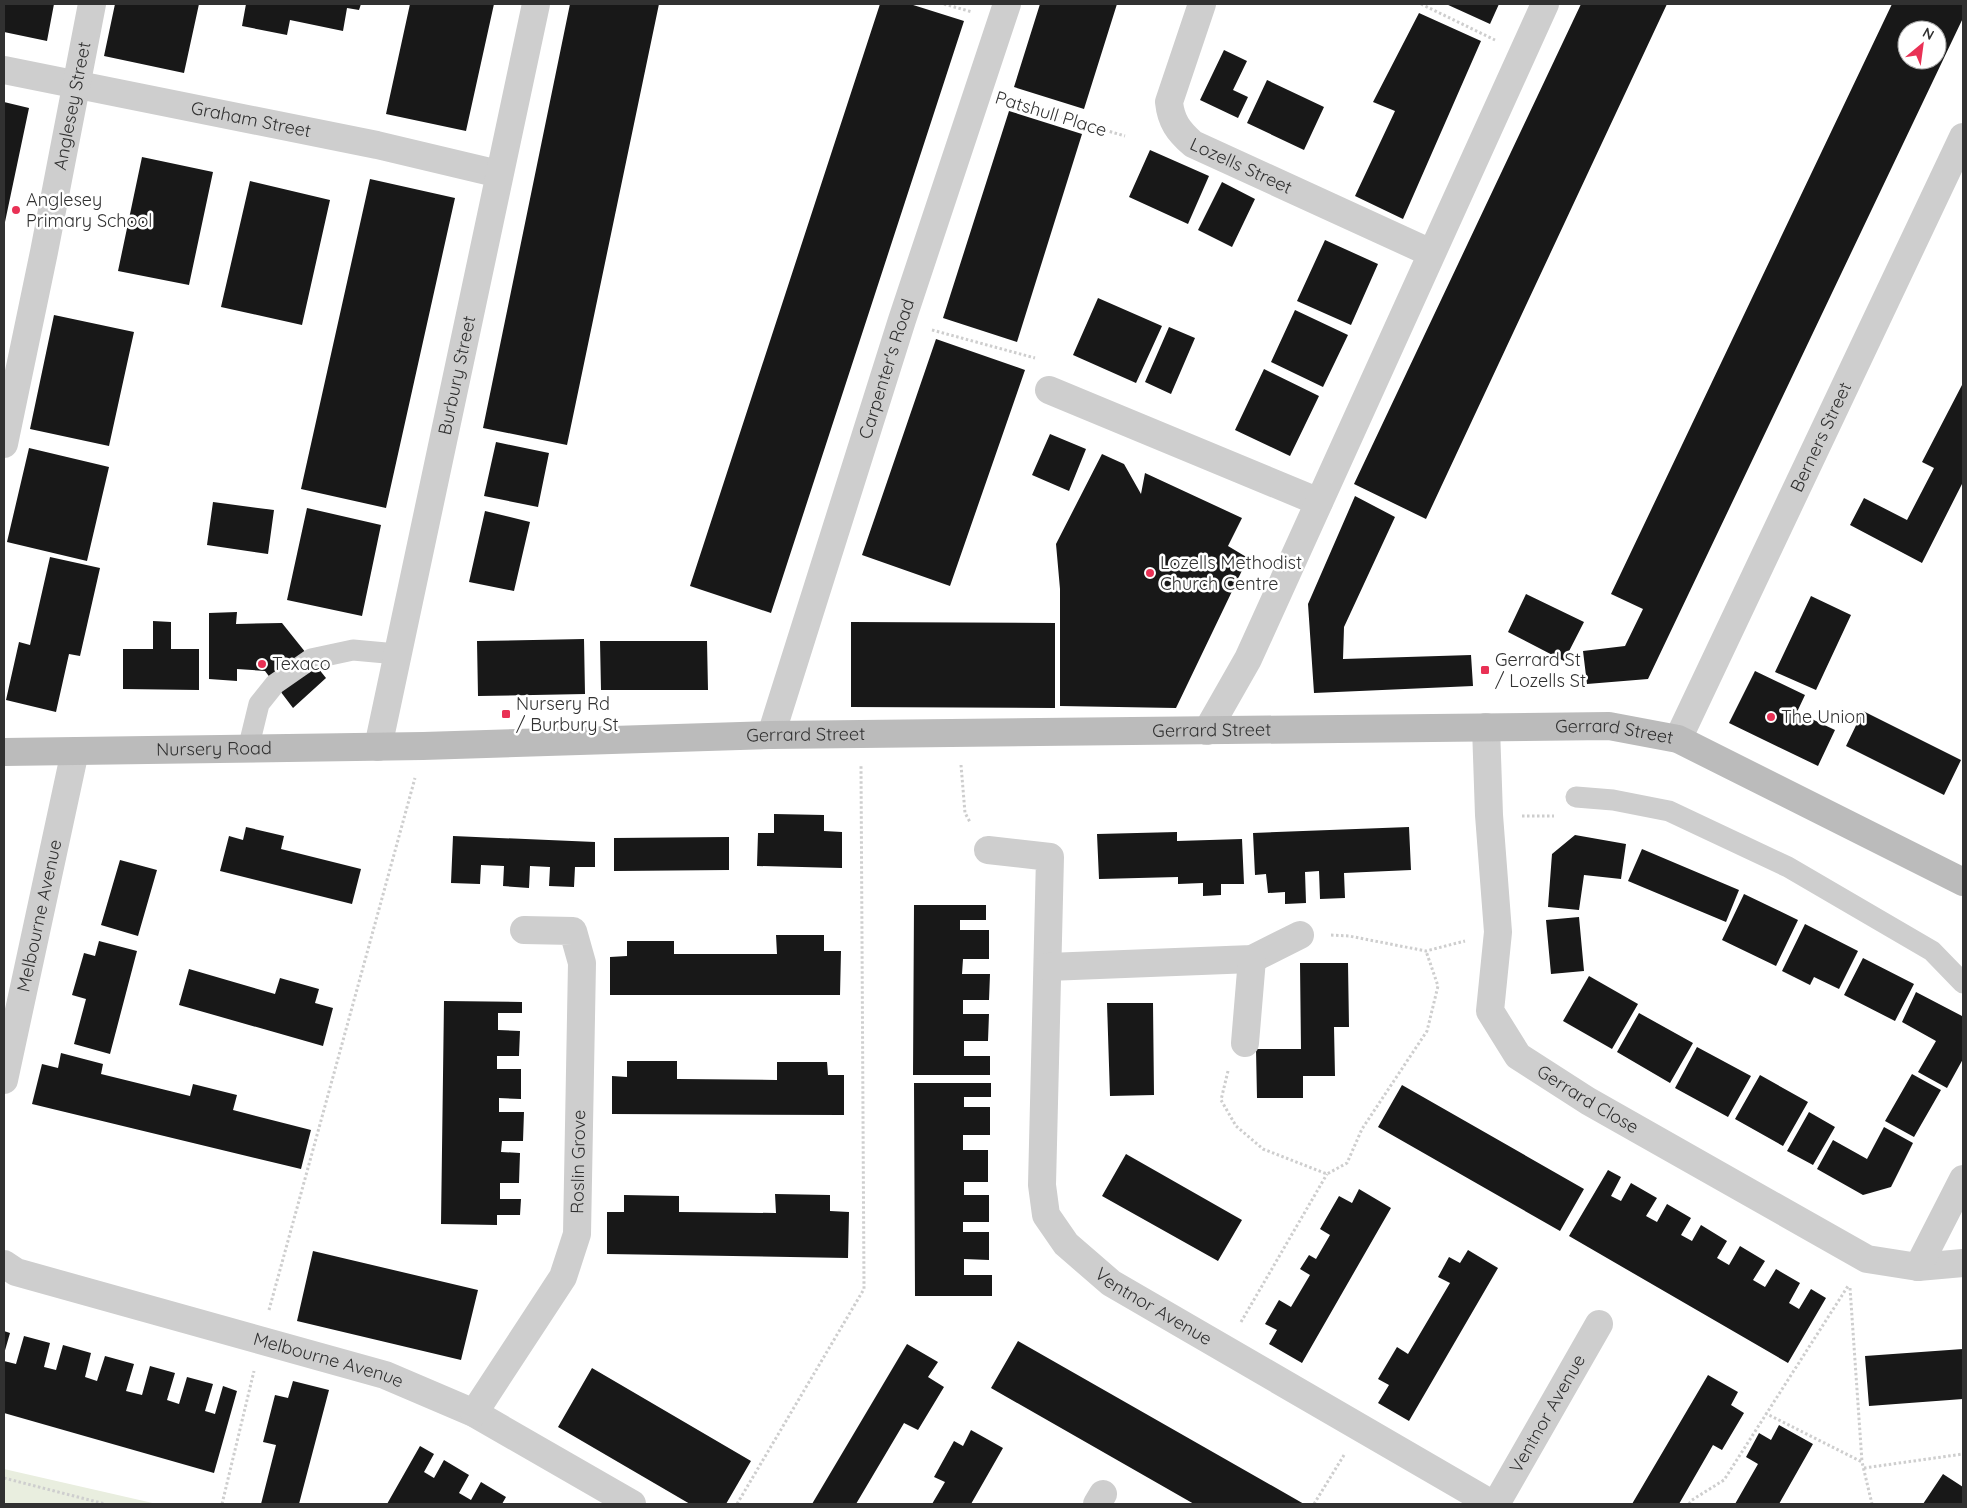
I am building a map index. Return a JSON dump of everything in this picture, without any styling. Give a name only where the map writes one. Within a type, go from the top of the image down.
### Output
[{"type":"main road","name":"Gerrard Street","points":[[423,746],[770,735],[1609,726],[1678,739],[1963,882]]},
{"type":"main road","name":"Nursery Road","points":[[4,752],[423,746]]},
{"type":"street","name":"Anglesey Street","points":[[4,444],[44,252],[92,4]]},
{"type":"street","name":"Burbury Street","points":[[378,747],[536,4]]},
{"type":"street","name":"Carpenter's Road","points":[[770,735],[902,320],[1007,4]]},
{"type":"street","name":"Lozells Street","points":[[1202,4],[1169,102],[1171,118],[1179,132],[1192,144],[1431,253]]},
{"type":"street","points":[[1207,731],[1248,658],[1545,4]]},
{"type":"street","name":"Graham Street","points":[[4,70],[377,145],[499,174]]},
{"type":"street","name":"Berners Street","points":[[1678,739],[1963,137]]},
{"type":"street","points":[[1049,390],[1319,502]]},
{"type":"street","name":"Gerrard Close","points":[[1486,727],[1489,815],[1498,932],[1490,1011],[1518,1056],[1588,1101],[1867,1259],[1918,1267],[1963,1263]]},
{"type":"street","name":"Melbourne Avenue","points":[[4,1080],[75,752]]},
{"type":"street","name":"Ventnor Avenue","points":[[988,850],[1050,857],[1042,1185],[1046,1215],[1066,1244],[1111,1283],[1492,1504]]},
{"type":"street","name":"Roslin Grove","points":[[474,1413],[563,1277],[577,1234],[582,963],[573,931],[524,930]]},
{"type":"street","points":[[1048,967],[1252,959],[1300,935]]},
{"type":"street","points":[[1245,1043],[1252,959]]},
{"type":"street","points":[[1918,1267],[1963,1179]]},
{"type":"street","name":"Melbourne Avenue","points":[[4,1264],[16,1272],[385,1375],[474,1413],[632,1504]]},
{"type":"street","name":"Ventnor Avenue","points":[[1496,1504],[1599,1324]]},
{"type":"lane","points":[[248,749],[259,704],[275,684],[311,659],[353,650],[397,654]]},
{"type":"lane","points":[[1576,797],[1613,800],[1669,811],[1788,867],[1932,951],[1963,983]]},
{"type":"path","points":[[1421,4],[1504,44]]},
{"type":"path","name":"Patshull Place","points":[[978,91],[1125,136]]},
{"type":"path","points":[[902,320],[942,334],[1035,358]]},
{"type":"path","points":[[737,1504],[864,1289],[861,760],[859,734]]},
{"type":"path","points":[[959,734],[965,813],[988,850]]},
{"type":"path","points":[[222,1504],[261,1341],[423,746]]},
{"type":"path","points":[[1489,815],[1572,816],[1576,797]]},
{"type":"path","points":[[1300,935],[1349,936],[1426,951],[1498,932]]},
{"type":"path","points":[[1225,1350],[1327,1174],[1347,1163],[1362,1129],[1427,1031],[1438,986],[1426,951]]},
{"type":"path","points":[[1245,1043],[1231,1057],[1221,1100],[1236,1126],[1263,1149],[1327,1174]]},
{"type":"path","points":[[1689,1504],[1692,1500],[1724,1480],[1849,1283],[1862,1462],[1872,1504]]},
{"type":"path","points":[[1765,1413],[1862,1462]]},
{"type":"path","points":[[1314,1504],[1361,1429]]},
{"type":"path","points":[[1864,1468],[1963,1454]]},
{"type":"path","points":[[4,1478],[105,1504]]},
{"type":"shaded area","points":[[4,1469],[157,1504],[4,1504]]},
{"type":"building","points":[[4,4],[54,4],[47,41],[4,32]]},
{"type":"building","points":[[115,4],[199,4],[184,73],[104,56]]},
{"type":"building","points":[[246,4],[361,4],[359,10],[347,8],[343,31],[290,20],[287,35],[242,26]]},
{"type":"building","points":[[410,4],[494,4],[466,131],[386,114]]},
{"type":"building","points":[[570,4],[659,4],[567,445],[483,428]]},
{"type":"building","points":[[880,4],[910,4],[964,21],[771,613],[690,586]]},
{"type":"building","points":[[1040,4],[1117,4],[1084,109],[1014,87]]},
{"type":"building","points":[[1446,4],[1499,4],[1490,24]]},
{"type":"building","points":[[1581,4],[1667,4],[1426,519],[1354,484]]},
{"type":"building","points":[[1892,4],[1963,4],[1963,18],[1947,52],[1947,20],[1897,20],[1897,70],[1938,70],[1648,679],[1587,684],[1583,651],[1625,646],[1643,609],[1611,594]]},
{"type":"building","points":[[1419,13],[1481,41],[1403,219],[1355,196],[1395,111],[1373,102]]},
{"type":"building","points":[[1224,50],[1247,61],[1233,90],[1248,97],[1238,118],[1200,100]]},
{"type":"building","points":[[1267,80],[1324,107],[1304,150],[1247,123]]},
{"type":"building","points":[[4,102],[29,108],[5,222],[4,222]]},
{"type":"building","points":[[1009,111],[1082,134],[1017,342],[943,318]]},
{"type":"building","points":[[1150,150],[1209,176],[1188,224],[1129,197]]},
{"type":"building","points":[[142,157],[213,172],[189,285],[118,271]]},
{"type":"building","points":[[370,179],[455,198],[386,508],[301,489]]},
{"type":"building","points":[[250,181],[330,200],[302,325],[221,307]]},
{"type":"building","points":[[1222,182],[1255,199],[1232,247],[1198,230]]},
{"type":"building","points":[[1325,240],[1378,264],[1351,325],[1297,301]]},
{"type":"building","points":[[1098,298],[1162,326],[1136,383],[1073,355]]},
{"type":"building","points":[[1295,310],[1348,335],[1323,387],[1271,362]]},
{"type":"building","points":[[54,315],[134,332],[109,446],[30,429]]},
{"type":"building","points":[[1169,327],[1195,338],[1171,394],[1145,382]]},
{"type":"building","points":[[936,339],[1025,370],[950,586],[862,555]]},
{"type":"building","points":[[1264,369],[1319,396],[1290,456],[1235,430]]},
{"type":"building","points":[[1962,385],[1963,482],[1922,563],[1850,525],[1864,498],[1907,520],[1934,468],[1922,462]]},
{"type":"building","points":[[1050,434],[1086,449],[1069,491],[1032,475]]},
{"type":"building","points":[[496,442],[549,453],[538,507],[484,496]]},
{"type":"building","points":[[29,448],[109,467],[87,561],[7,542]]},
{"type":"building","name":"Lozells Methodist Church Centre","points":[[1102,454],[1124,464],[1141,494],[1145,473],[1242,518],[1228,546],[1248,558],[1176,708],[1060,706],[1060,589],[1056,544]]},
{"type":"building","points":[[1355,496],[1395,517],[1344,627],[1343,659],[1471,655],[1473,686],[1314,693],[1308,604]]},
{"type":"building","points":[[213,502],[274,510],[268,554],[207,545]]},
{"type":"building","points":[[307,508],[381,525],[362,616],[287,600]]},
{"type":"building","points":[[485,511],[530,522],[514,591],[469,582]]},
{"type":"building","points":[[50,557],[100,568],[80,656],[69,654],[56,712],[6,700],[19,642],[30,645]]},
{"type":"building","points":[[1526,594],[1584,622],[1564,661],[1508,632]]},
{"type":"building","points":[[1811,596],[1851,615],[1816,690],[1775,672]]},
{"type":"building","name":"Texaco","points":[[237,612],[236,624],[282,623],[326,678],[293,708],[265,671],[237,669],[237,681],[209,679],[209,613]]},
{"type":"building","points":[[153,621],[171,622],[171,649],[199,649],[199,690],[123,689],[123,649],[153,649]]},
{"type":"building","points":[[851,622],[1055,623],[1055,708],[851,707]]},
{"type":"building","points":[[584,639],[585,694],[478,696],[477,641]]},
{"type":"building","points":[[600,641],[707,641],[708,690],[601,690]]},
{"type":"building","name":"The Union","points":[[1755,671],[1805,695],[1797,712],[1835,730],[1818,766],[1729,723]]},
{"type":"building","points":[[1863,711],[1961,760],[1944,795],[1846,746]]},
{"type":"building","points":[[774,814],[824,815],[824,831],[842,832],[842,868],[757,866],[758,833],[774,833]]},
{"type":"building","points":[[246,827],[284,836],[281,849],[361,869],[352,904],[220,871],[229,836],[243,840]]},
{"type":"building","points":[[1409,827],[1411,870],[1344,873],[1345,898],[1320,899],[1319,871],[1305,872],[1306,903],[1285,904],[1285,892],[1268,893],[1266,874],[1255,875],[1253,833]]},
{"type":"building","points":[[1177,832],[1177,841],[1242,839],[1244,884],[1221,884],[1221,895],[1203,896],[1203,883],[1178,884],[1178,877],[1099,879],[1097,834]]},
{"type":"building","points":[[1575,835],[1626,844],[1621,879],[1584,875],[1579,910],[1548,907],[1552,854]]},
{"type":"building","points":[[453,836],[595,842],[595,867],[575,867],[574,887],[549,886],[550,867],[530,866],[529,888],[503,886],[504,866],[481,865],[480,884],[451,883]]},
{"type":"building","points":[[729,837],[729,870],[614,871],[614,838]]},
{"type":"building","points":[[1642,849],[1739,890],[1726,922],[1628,881]]},
{"type":"building","points":[[120,860],[157,870],[138,936],[101,925]]},
{"type":"building","points":[[1744,894],[1798,920],[1776,966],[1722,940]]},
{"type":"building","points":[[914,905],[986,905],[986,920],[960,920],[960,930],[989,930],[989,959],[963,959],[962,974],[990,974],[989,1000],[963,1000],[963,1014],[989,1014],[988,1041],[964,1041],[964,1056],[990,1056],[990,1075],[913,1075]]},
{"type":"building","points":[[1579,917],[1584,971],[1551,974],[1546,920]]},
{"type":"building","points":[[1805,924],[1858,951],[1839,989],[1814,977],[1810,985],[1782,971]]},
{"type":"building","points":[[776,935],[824,935],[824,951],[841,951],[840,995],[610,995],[610,957],[627,956],[627,941],[674,941],[674,954],[777,954]]},
{"type":"building","points":[[99,941],[137,951],[110,1054],[74,1044],[86,999],[72,995],[84,953],[95,956]]},
{"type":"building","points":[[1863,958],[1914,984],[1895,1021],[1844,995]]},
{"type":"building","points":[[1300,963],[1348,963],[1349,1027],[1334,1027],[1335,1076],[1303,1076],[1303,1098],[1257,1098],[1256,1049],[1301,1049]]},
{"type":"building","points":[[189,969],[275,994],[280,978],[319,989],[315,1003],[333,1008],[323,1046],[179,1005]]},
{"type":"building","points":[[1589,976],[1638,1004],[1612,1049],[1563,1021]]},
{"type":"building","points":[[1916,992],[1962,1016],[1963,1059],[1947,1088],[1918,1072],[1936,1041],[1902,1022]]},
{"type":"building","points":[[444,1001],[522,1002],[522,1013],[498,1013],[498,1030],[520,1031],[519,1056],[497,1056],[497,1069],[521,1069],[521,1099],[499,1098],[499,1112],[524,1112],[523,1141],[502,1141],[501,1152],[520,1153],[519,1183],[500,1183],[500,1199],[521,1199],[520,1215],[497,1215],[497,1225],[441,1224]]},
{"type":"building","points":[[1107,1003],[1153,1003],[1154,1095],[1110,1096]]},
{"type":"building","points":[[1639,1013],[1693,1043],[1670,1083],[1617,1052]]},
{"type":"building","points":[[1697,1047],[1751,1076],[1728,1117],[1675,1088]]},
{"type":"building","points":[[61,1053],[103,1064],[101,1074],[190,1096],[193,1084],[237,1095],[233,1110],[311,1130],[301,1169],[32,1104],[42,1064],[58,1068]]},
{"type":"building","points":[[627,1061],[677,1061],[677,1079],[777,1080],[777,1062],[827,1062],[828,1075],[844,1075],[844,1115],[612,1114],[612,1076],[627,1077]]},
{"type":"building","points":[[1912,1074],[1941,1090],[1914,1137],[1885,1121]]},
{"type":"building","points":[[1760,1075],[1808,1102],[1783,1146],[1735,1119]]},
{"type":"building","points":[[914,1083],[991,1083],[991,1097],[964,1097],[964,1107],[990,1107],[990,1135],[963,1135],[963,1150],[988,1150],[988,1182],[964,1182],[964,1195],[989,1195],[989,1222],[963,1222],[963,1232],[989,1232],[989,1260],[964,1259],[964,1275],[992,1275],[992,1296],[915,1296]]},
{"type":"building","points":[[1402,1085],[1584,1189],[1560,1231],[1378,1127]]},
{"type":"building","points":[[1809,1112],[1835,1127],[1813,1165],[1787,1151]]},
{"type":"building","points":[[1884,1127],[1913,1143],[1891,1187],[1863,1195],[1817,1169],[1833,1140],[1867,1159]]},
{"type":"building","points":[[1126,1154],[1242,1220],[1218,1261],[1102,1196]]},
{"type":"building","points":[[1608,1170],[1621,1177],[1611,1196],[1621,1201],[1631,1183],[1657,1198],[1646,1216],[1657,1222],[1667,1204],[1691,1218],[1681,1235],[1692,1241],[1701,1225],[1727,1241],[1717,1258],[1729,1265],[1740,1246],[1765,1261],[1753,1280],[1765,1287],[1776,1269],[1800,1283],[1789,1303],[1799,1309],[1811,1289],[1826,1298],[1788,1363],[1569,1236]]},
{"type":"building","points":[[1359,1189],[1391,1208],[1302,1363],[1269,1344],[1277,1330],[1265,1324],[1279,1300],[1291,1307],[1310,1275],[1300,1269],[1309,1255],[1316,1259],[1330,1235],[1320,1229],[1339,1196],[1352,1203]]},
{"type":"building","points":[[775,1194],[830,1195],[830,1211],[849,1212],[848,1258],[607,1254],[607,1212],[624,1212],[624,1195],[679,1196],[679,1212],[776,1213]]},
{"type":"building","points":[[1468,1250],[1498,1268],[1409,1421],[1378,1403],[1389,1385],[1378,1379],[1397,1347],[1408,1354],[1450,1283],[1438,1277],[1449,1257],[1460,1263]]},
{"type":"building","points":[[313,1251],[478,1290],[461,1360],[297,1321]]},
{"type":"building","points":[[4,1331],[10,1333],[4,1354]]},
{"type":"building","points":[[24,1336],[50,1343],[44,1367],[56,1370],[63,1345],[91,1353],[85,1377],[97,1381],[105,1356],[134,1364],[126,1391],[142,1395],[150,1366],[175,1373],[167,1400],[179,1404],[187,1377],[213,1384],[205,1411],[215,1414],[223,1386],[237,1391],[214,1473],[4,1413],[4,1361],[16,1364]]},
{"type":"building","points":[[1018,1341],[1304,1504],[1194,1504],[991,1388]]},
{"type":"building","points":[[907,1344],[938,1362],[928,1377],[944,1387],[918,1430],[904,1423],[856,1504],[812,1504]]},
{"type":"building","points":[[1963,1349],[1963,1399],[1869,1406],[1865,1356]]},
{"type":"building","points":[[592,1368],[751,1461],[726,1504],[690,1504],[558,1427]]},
{"type":"building","points":[[1708,1375],[1738,1392],[1731,1405],[1744,1413],[1722,1450],[1713,1445],[1679,1504],[1632,1504]]},
{"type":"building","points":[[293,1381],[329,1390],[299,1504],[261,1504],[276,1445],[263,1442],[275,1395],[288,1398]]},
{"type":"building","points":[[1779,1425],[1813,1444],[1779,1504],[1735,1504],[1758,1464],[1746,1457],[1759,1433],[1771,1440]]},
{"type":"building","points":[[971,1430],[1003,1448],[971,1504],[932,1504],[945,1482],[934,1477],[954,1441],[963,1446]]},
{"type":"building","points":[[420,1446],[434,1454],[424,1472],[434,1478],[444,1460],[469,1475],[459,1493],[471,1500],[481,1482],[506,1497],[502,1504],[387,1504]]},
{"type":"building","points":[[1943,1474],[1963,1487],[1963,1504],[1923,1504]]},
{"type":"place","name":"Anglesey Primary School","points":[[16,210]]},
{"type":"place","name":"Lozells Methodist Church Centre","points":[[1150,573]]},
{"type":"place","name":"Texaco","points":[[262,664]]},
{"type":"place","name":"Gerrard St / Lozells St","points":[[1485,670]]},
{"type":"place","name":"Nursery Rd / Burbury St","points":[[506,714]]},
{"type":"place","name":"The Union","points":[[1771,717]]}]
